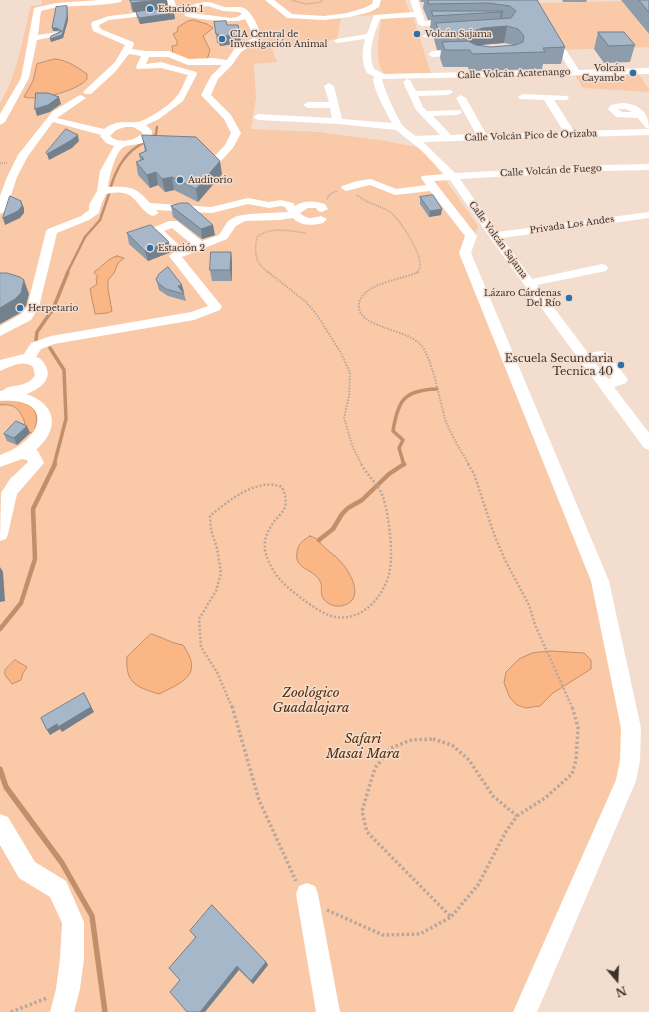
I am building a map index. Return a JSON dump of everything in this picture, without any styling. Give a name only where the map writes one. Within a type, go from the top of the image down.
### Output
[{"type":"street","points":[[170,0],[172,11]]},
{"type":"street","points":[[0,211],[12,177],[23,155],[55,114],[85,95],[106,76],[128,51],[130,44],[96,29],[95,24],[100,20],[121,16],[141,16],[187,10],[193,6],[205,4],[214,5],[223,9],[244,12],[257,5],[273,1],[290,16],[324,18],[368,10],[376,5],[377,0]]},
{"type":"street","points":[[0,122],[25,78],[37,10],[54,3],[122,2],[123,7],[121,16]]},
{"type":"street","points":[[418,4],[419,14],[433,55]]},
{"type":"street","points":[[187,10],[188,14],[193,16],[214,17],[229,20],[241,19],[244,12]]},
{"type":"street","points":[[215,161],[229,146],[236,132],[232,123],[206,94],[214,78],[229,63],[238,50],[257,39],[256,34],[244,12]]},
{"type":"street","points":[[380,77],[370,71],[366,53],[377,16],[419,14]]},
{"type":"street","points":[[422,24],[458,23]]},
{"type":"street","points":[[33,38],[57,34]]},
{"type":"street","points":[[433,55],[463,34]]},
{"type":"street","points":[[337,41],[370,36]]},
{"type":"street","points":[[128,51],[146,54],[169,54],[188,62],[213,60],[229,63]]},
{"type":"street","points":[[563,52],[576,72]]},
{"type":"street","points":[[433,55],[470,53]]},
{"type":"street","points":[[146,54],[140,67],[161,65],[193,74],[206,71],[213,60]]},
{"type":"street","name":"Calle Volcán Acatenango","points":[[380,77],[433,55],[576,72],[645,71]]},
{"type":"street","points":[[645,71],[649,83]]},
{"type":"street","points":[[137,125],[156,117],[180,99],[193,74]]},
{"type":"street","name":"Calle Volcán Sajama","points":[[380,77],[379,89],[382,91],[388,107],[399,127],[425,148],[453,177],[494,236],[585,358],[602,355],[621,380],[605,384],[647,439]]},
{"type":"street","points":[[407,82],[419,108],[448,138]]},
{"type":"street","points":[[329,86],[338,121]]},
{"type":"street","points":[[412,94],[448,92]]},
{"type":"street","points":[[523,97],[564,98]]},
{"type":"street","points":[[461,98],[483,137]]},
{"type":"street","points":[[547,98],[571,135]]},
{"type":"street","points":[[308,105],[334,105]]},
{"type":"street","points":[[426,114],[457,112]]},
{"type":"street","points":[[641,115],[649,126]]},
{"type":"street","points":[[258,117],[338,121],[399,127]]},
{"type":"street","points":[[51,119],[106,133]]},
{"type":"street","points":[[106,133],[108,130],[118,125]]},
{"type":"street","points":[[94,129],[118,125],[137,125],[146,128],[147,135],[134,143],[121,144],[110,142],[105,136],[106,133]]},
{"type":"street","name":"Calle Volcán Pico de Orizaba","points":[[414,139],[649,132]]},
{"type":"street","points":[[0,332],[26,317],[33,307],[52,231],[85,218],[95,212],[95,206],[102,191],[105,171],[115,150],[121,144]]},
{"type":"street","name":"Calle Volcán de Fuego","points":[[432,188],[426,178],[603,168],[649,168]]},
{"type":"street","points":[[346,188],[361,183],[371,182],[395,192],[432,188],[471,236],[464,253],[600,581],[631,728],[630,760],[626,781],[525,1012]]},
{"type":"street","points":[[102,191],[126,189],[141,198],[165,226],[156,230],[179,251],[223,237],[230,225],[242,219],[259,217],[281,218],[294,214],[296,209],[306,204],[315,203],[321,206],[323,211],[319,221],[311,222],[298,218],[294,214],[289,205],[281,203],[235,203],[212,210],[148,206]]},
{"type":"street","name":"Privada Los Andes","points":[[494,236],[649,215]]},
{"type":"street","points":[[28,360],[36,346],[51,340],[194,316],[216,307],[175,256],[190,248]]},
{"type":"street","points":[[529,283],[602,268]]},
{"type":"street","points":[[0,366],[10,361],[28,360],[38,364],[41,370],[41,374],[34,385],[20,391],[5,393]]},
{"type":"street","points":[[0,461],[22,453],[38,439],[43,430],[45,419],[43,410],[35,402],[28,398],[5,393]]},
{"type":"street","points":[[0,534],[9,493],[16,483],[36,463],[33,456],[22,453]]},
{"type":"street","points":[[0,825],[27,870],[58,889],[73,922],[72,958],[68,989],[62,1012]]},
{"type":"street","points":[[307,894],[328,1012]]},
{"type":"path","points":[[292,0],[310,4],[320,2],[322,0]]},
{"type":"path","points":[[308,232],[274,230],[264,232],[257,237],[255,248],[256,254],[259,265],[306,302],[317,315],[341,353],[350,373],[350,396],[344,418],[353,448],[363,467],[383,496],[391,541],[390,569],[385,587],[375,602],[362,613],[345,617],[329,615],[312,606],[281,581],[271,567],[265,552],[264,539],[274,522],[285,508],[286,496],[282,487],[272,483],[257,488],[223,505],[210,516],[211,530],[217,548],[221,573],[216,591],[199,619],[201,647],[217,672],[232,707],[259,800],[298,884],[316,905],[383,935],[420,934],[451,917],[478,885],[505,833],[517,816],[545,798],[572,774],[576,760],[578,727],[571,703],[535,625],[529,605],[505,560],[494,534],[474,474],[446,422],[426,355],[421,345],[413,338],[397,331],[370,323],[363,317],[359,310],[359,303],[362,296],[368,291],[418,272],[420,265],[413,246],[394,215],[363,201],[346,188],[330,194],[323,211]]},
{"type":"path","points":[[451,917],[367,832],[362,811],[375,768],[391,748],[412,740],[433,739],[452,746],[469,760],[493,796],[517,816]]},
{"type":"path","points":[[11,1012],[68,989]]},
{"type":"green space","name":"Zoológico Guadalajara","points":[[42,0],[405,0],[410,13],[341,17],[337,39],[272,49],[277,62],[254,64],[256,98],[251,129],[319,132],[385,141],[417,147],[428,155],[478,226],[467,254],[604,580],[635,762],[534,1012],[0,1012],[0,103],[11,80],[19,56],[31,6],[41,5]]},
{"type":"green space","points":[[524,0],[538,0],[541,3],[622,1],[649,35],[649,47],[554,50]]},
{"type":"green space","points":[[413,17],[431,73],[383,73],[380,67],[378,54],[378,40],[381,20],[387,18]]},
{"type":"green space","points":[[638,73],[649,89],[649,92],[583,88],[575,75]]},
{"type":"shaded area","points":[[194,20],[207,24],[213,28],[203,36],[210,50],[207,60],[190,61],[173,55],[172,46],[177,45],[177,41],[173,34],[177,32],[178,27],[188,21]]},
{"type":"shaded area","points":[[55,59],[68,62],[76,66],[87,74],[87,79],[67,91],[57,94],[39,98],[24,97],[33,81],[37,64]]},
{"type":"shaded area","points":[[117,256],[124,258],[118,263],[114,273],[108,280],[112,311],[108,313],[95,314],[90,289],[97,284],[96,278],[98,277],[94,272]]},
{"type":"shaded area","points":[[0,399],[24,403],[34,410],[36,424],[33,434],[22,427],[25,423],[19,411],[10,405],[0,405]]},
{"type":"shaded area","points":[[310,536],[317,539],[344,565],[348,571],[354,584],[355,591],[351,602],[342,606],[335,606],[326,602],[322,596],[320,581],[298,562],[298,547]]},
{"type":"shaded area","points":[[151,634],[183,645],[189,655],[191,664],[191,671],[183,681],[159,694],[144,689],[134,683],[130,679],[127,666],[127,657]]},
{"type":"shaded area","points":[[551,651],[584,653],[591,660],[591,669],[553,693],[540,706],[526,708],[517,705],[510,698],[504,683],[506,672],[519,659],[532,653]]},
{"type":"shaded area","points":[[15,660],[27,667],[21,680],[12,684],[5,675],[5,670]]},
{"type":"building","points":[[130,0],[158,0],[132,3]]},
{"type":"building","points":[[428,0],[537,0],[565,47],[543,48],[545,52],[472,54],[470,50],[445,50],[442,42],[468,41],[476,45],[491,47],[515,45],[523,42],[524,36],[518,29],[507,26],[483,28],[468,33],[439,33],[436,23],[511,18],[516,11],[510,6],[488,3],[429,4]]},
{"type":"building","points":[[639,0],[649,0],[649,12]]},
{"type":"building","points":[[67,6],[67,17],[62,35],[50,39],[51,36],[62,31],[57,28],[52,28],[56,7]]},
{"type":"building","points":[[171,8],[174,13],[139,18],[136,12]]},
{"type":"building","points":[[432,11],[503,11],[433,16]]},
{"type":"building","points":[[226,21],[227,25],[238,25],[240,34],[219,37],[218,34],[216,34],[214,22]]},
{"type":"building","points":[[598,32],[624,32],[635,45],[609,46]]},
{"type":"building","points":[[36,93],[48,93],[59,97],[48,105],[35,109]]},
{"type":"building","points":[[66,129],[78,135],[47,154],[46,153]]},
{"type":"building","name":"Auditorio","points":[[142,135],[196,137],[220,161],[196,189],[172,177],[162,179],[156,172],[147,175],[136,162],[144,159],[139,154],[146,151]]},
{"type":"building","points":[[433,195],[442,209],[430,211],[420,197]]},
{"type":"building","points":[[10,196],[21,201],[22,206],[18,211],[3,218]]},
{"type":"building","points":[[181,203],[188,203],[213,225],[201,229],[171,206]]},
{"type":"building","points":[[151,225],[169,242],[145,251],[127,233]]},
{"type":"building","points":[[211,252],[231,252],[230,270],[210,270]]},
{"type":"building","points":[[168,267],[182,285],[178,286],[184,294],[166,289],[158,283],[156,279],[159,274]]},
{"type":"building","points":[[0,273],[7,273],[20,277],[24,280],[21,293],[15,299],[0,308]]},
{"type":"building","points":[[16,421],[27,426],[14,438],[4,434]]},
{"type":"building","points":[[84,693],[91,707],[58,727],[57,724],[47,730],[41,718]]},
{"type":"building","points":[[212,905],[266,962],[251,981],[237,966],[200,1012],[187,1012],[170,992],[180,980],[169,968],[196,937],[190,931]]},
{"type":"waterway","points":[[151,139],[156,134],[157,127]]},
{"type":"waterway","points":[[111,186],[116,172],[123,160],[133,150],[145,142]]},
{"type":"waterway","points":[[67,273],[85,237],[100,220],[109,194]]},
{"type":"waterway","points":[[36,340],[37,332],[53,309],[68,272]]},
{"type":"waterway","points":[[50,348],[64,370],[66,419],[54,465]]},
{"type":"waterway","points":[[404,464],[399,448],[403,440],[393,431],[400,404],[404,399],[417,392],[437,389]]},
{"type":"waterway","points":[[0,629],[21,603],[35,559],[33,509],[55,464]]},
{"type":"waterway","points":[[319,540],[333,529],[342,514],[348,508],[362,500],[389,474],[404,464]]},
{"type":"waterway","points":[[0,769],[6,787],[62,863],[92,916],[105,1012]]},
{"type":"place","name":"Estación 1","points":[[150,9]]},
{"type":"place","name":"Volcán Sajama","points":[[417,34]]},
{"type":"place","name":"CIA Central de Investigación Animal","points":[[222,39]]},
{"type":"place","name":"Volcán Cayambe","points":[[633,73]]},
{"type":"place","name":"Auditorio","points":[[180,180]]},
{"type":"place","name":"Estación 2","points":[[150,248]]},
{"type":"place","name":"Lázaro Cárdenas Del Río","points":[[569,298]]},
{"type":"place","name":"Herpetario","points":[[20,308]]},
{"type":"place","name":"Escuela Secundaria Tecnica 40","points":[[621,365]]},
{"type":"park label","name":"Safari Masai Mara","points":[[363,746]]}]
